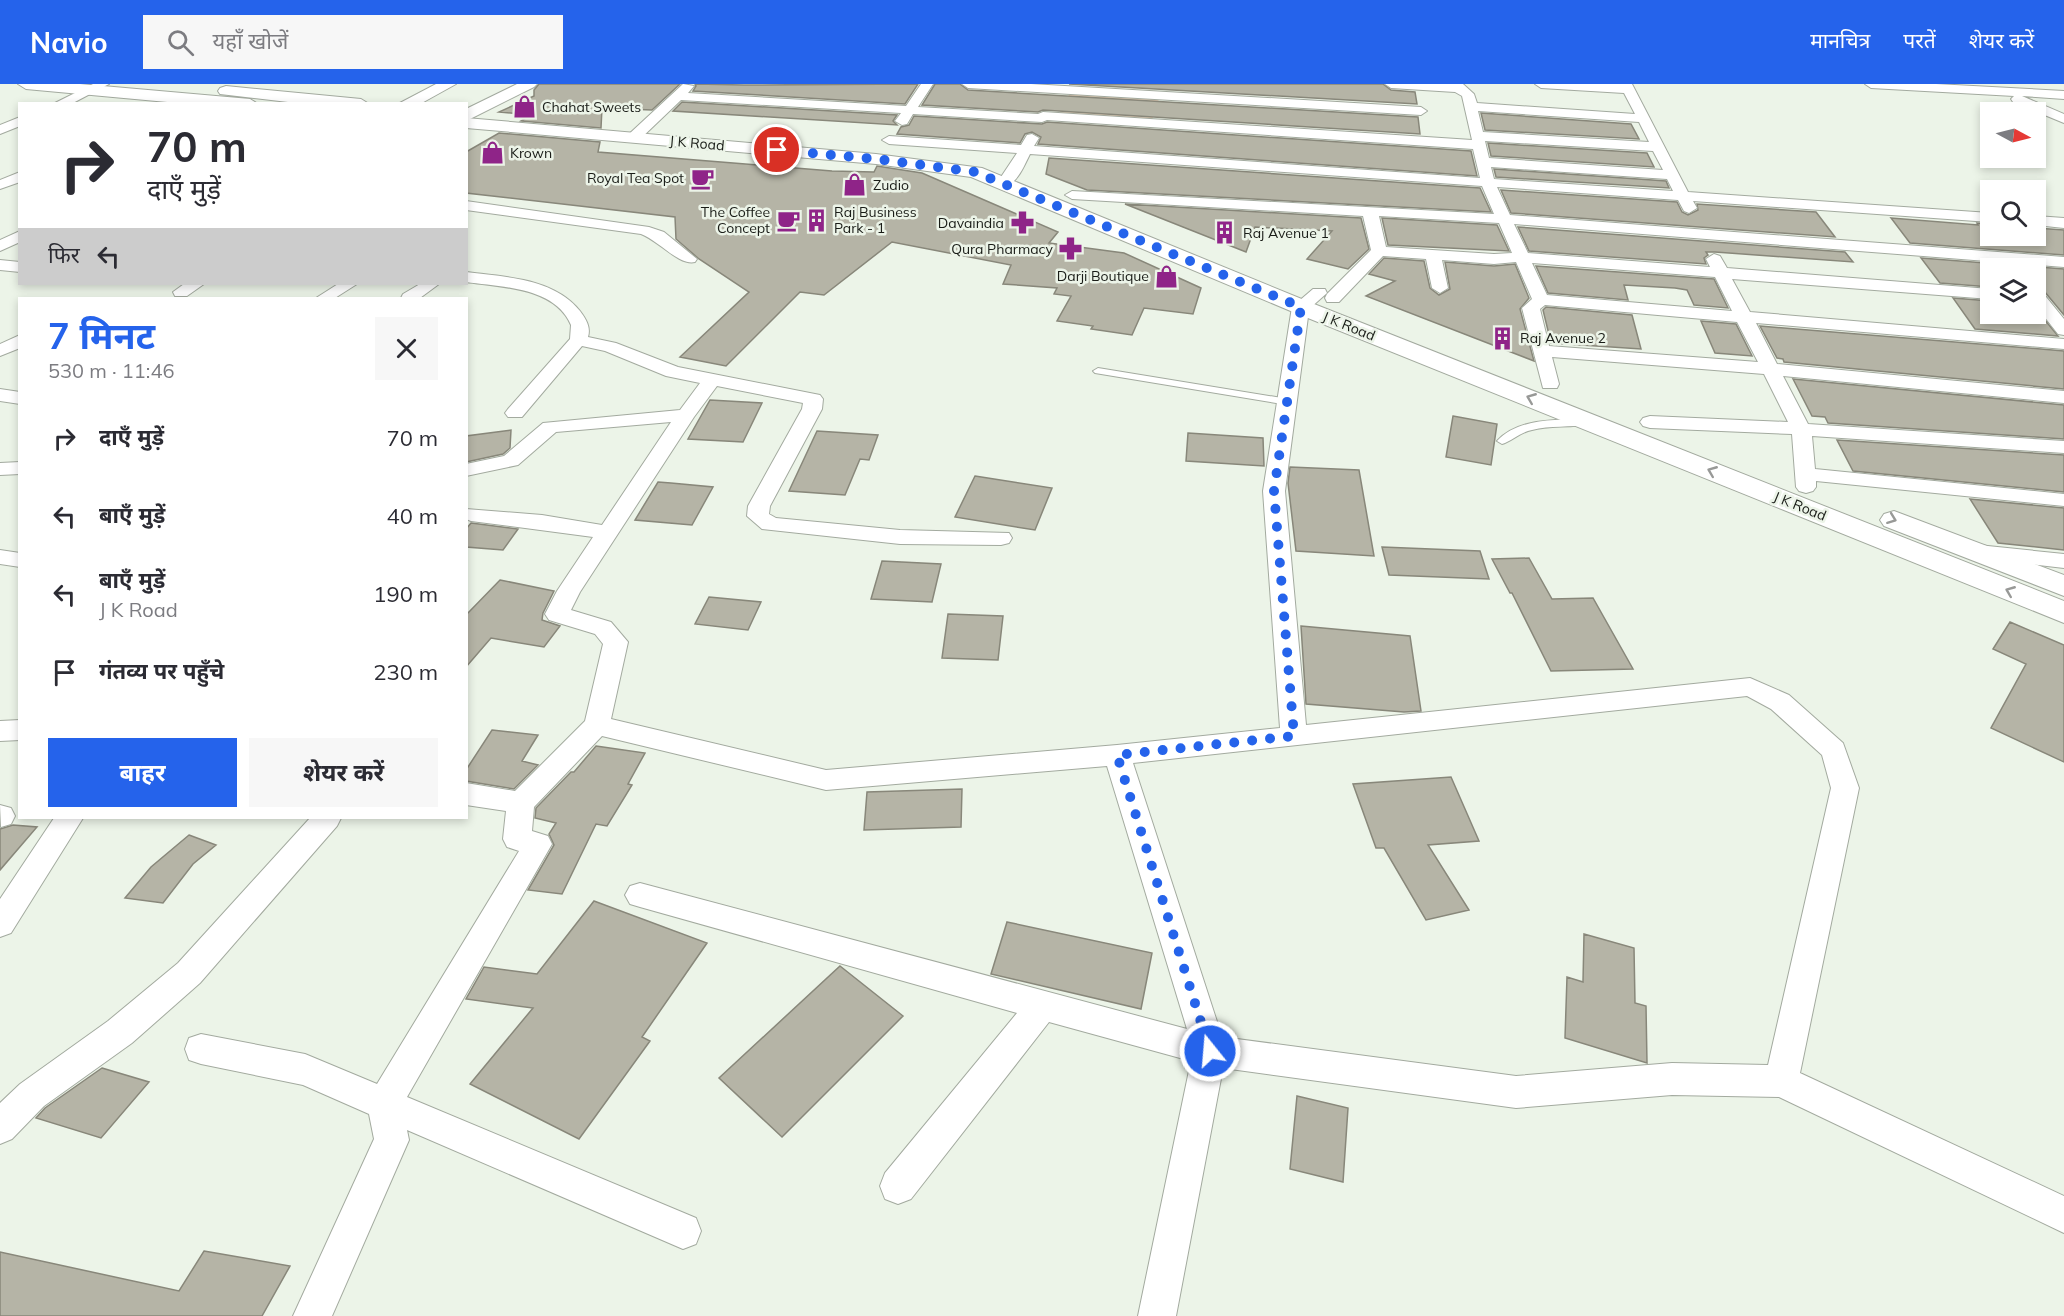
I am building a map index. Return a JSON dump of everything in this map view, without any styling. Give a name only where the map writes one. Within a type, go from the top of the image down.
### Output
[{"type":"main road","points":[[26,84],[97,87],[176,101],[244,97]]},
{"type":"main road","points":[[138,84],[244,97],[328,102]]},
{"type":"main road","name":"J K Road","points":[[468,116],[876,159],[971,164]]},
{"type":"main road","name":"J K Road","points":[[638,133],[887,144],[971,164],[1072,195],[1572,392]]},
{"type":"main road","name":"J K Road","points":[[1010,177],[1301,307],[1590,421],[1770,479],[2064,613]]},
{"type":"main road","points":[[1628,413],[1711,447]]},
{"type":"main road","name":"J K Road","points":[[1770,479],[1806,480],[1838,499]]},
{"type":"main road","points":[[1870,511],[2064,586]]},
{"type":"street","points":[[410,102],[448,84]]},
{"type":"street","points":[[468,116],[530,84]]},
{"type":"street","points":[[638,133],[691,84]]},
{"type":"street","points":[[887,144],[927,84]]},
{"type":"street","points":[[968,84],[1137,89],[1166,110],[1421,126]]},
{"type":"street","points":[[1391,84],[1458,86],[1468,94],[1488,183],[1542,300]]},
{"type":"street","points":[[1541,84],[1628,87],[1719,271],[1801,429],[1806,480],[2064,500]]},
{"type":"street","points":[[1871,84],[2064,95]]},
{"type":"street","points":[[1984,84],[2064,119]]},
{"type":"street","points":[[1418,86],[1421,126]]},
{"type":"street","points":[[64,102],[97,87]]},
{"type":"street","points":[[1010,177],[1027,150],[1058,87]]},
{"type":"street","points":[[677,96],[1042,117],[1166,110],[1421,126],[1478,141],[1658,147]]},
{"type":"street","points":[[1471,107],[1643,118]]},
{"type":"street","points":[[0,130],[18,122]]},
{"type":"street","points":[[887,144],[1027,150],[1980,217]]},
{"type":"street","points":[[1483,162],[1672,175]]},
{"type":"street","points":[[1264,167],[1264,195]]},
{"type":"street","points":[[0,185],[18,177]]},
{"type":"street","points":[[1072,195],[1264,195],[1370,211],[1702,234],[1980,261]]},
{"type":"street","points":[[468,205],[644,230],[658,235],[690,260]]},
{"type":"street","points":[[1370,211],[1379,251]]},
{"type":"street","points":[[1965,216],[2002,258]]},
{"type":"street","points":[[2046,222],[2064,223]]},
{"type":"street","points":[[0,246],[18,237]]},
{"type":"street","points":[[1294,736],[1274,491],[1301,307],[1326,296],[1379,251],[1494,259],[1521,257],[1980,293]]},
{"type":"street","points":[[1433,255],[1440,288]]},
{"type":"street","points":[[2046,262],[2064,262]]},
{"type":"street","points":[[0,265],[18,267]]},
{"type":"street","points":[[468,277],[545,292],[578,318],[582,333],[578,340],[514,413]]},
{"type":"street","points":[[326,297],[347,285]]},
{"type":"street","points":[[411,297],[429,285]]},
{"type":"street","points":[[2046,298],[2064,300]]},
{"type":"street","points":[[1550,384],[1532,308],[1542,300],[2064,344]]},
{"type":"street","points":[[2046,309],[2064,330]]},
{"type":"street","points":[[578,340],[610,347],[660,368],[813,399],[812,409],[759,506],[758,516],[770,524],[900,537],[1001,538]]},
{"type":"street","points":[[0,351],[18,341]]},
{"type":"street","points":[[1543,351],[1771,369],[2064,397]]},
{"type":"street","points":[[312,1316],[392,1140],[384,1102],[538,844],[517,839],[521,803],[597,725],[616,642],[603,628],[557,614],[569,591],[686,415],[713,379]]},
{"type":"street","points":[[0,395],[18,398]]},
{"type":"street","points":[[468,470],[511,461],[550,427],[686,415]]},
{"type":"street","points":[[1650,422],[1801,429],[2064,447]]},
{"type":"street","points":[[0,469],[18,468]]},
{"type":"street","points":[[471,514],[542,522],[608,533]]},
{"type":"street","points":[[1976,551],[2064,561]]},
{"type":"street","points":[[0,557],[18,560]]},
{"type":"street","points":[[597,725],[826,780],[1117,755],[1750,687],[1780,702],[1834,750],[1845,788],[1781,1082]]},
{"type":"street","points":[[0,731],[18,730]]},
{"type":"street","points":[[1117,755],[1210,1051],[1157,1316]]},
{"type":"street","points":[[468,794],[521,803]]},
{"type":"street","points":[[0,924],[68,819]]},
{"type":"street","points":[[0,1127],[32,1095],[120,1032],[189,973],[326,819]]},
{"type":"street","points":[[639,895],[1210,1051],[1516,1092],[1672,1079],[1781,1082],[2064,1215]]},
{"type":"street","points":[[898,1185],[1042,1006]]},
{"type":"street","points":[[201,1049],[305,1070],[683,1231]]},
{"type":"lane","points":[[1098,371],[1288,402]]},
{"type":"lane","points":[[1502,441],[1511,432],[1527,427],[1590,421]]},
{"type":"shaded area","points":[[1070,93],[1159,99],[1152,120],[1059,114]]},
{"type":"building","points":[[539,84],[680,84],[652,110],[602,108],[601,128],[521,121],[531,115],[499,112],[534,96],[534,90]]},
{"type":"building","points":[[695,84],[918,84],[905,104],[693,91]]},
{"type":"building","points":[[935,84],[960,84],[968,90],[1418,117],[1420,134],[1043,110],[1038,112],[922,105]]},
{"type":"building","points":[[1069,84],[1383,84],[1391,90],[1415,92],[1417,104]]},
{"type":"building","points":[[682,102],[897,115],[893,121],[897,125],[673,111]]},
{"type":"building","points":[[1481,113],[1631,124],[1639,139],[1485,130]]},
{"type":"building","points":[[914,116],[1042,124],[1047,122],[1471,151],[1477,176],[1038,144],[1041,137],[1032,132],[1025,134],[1020,143],[897,134],[901,127],[909,125]]},
{"type":"building","name":"Raj Business Park - 1","points":[[499,133],[600,142],[598,152],[832,171],[874,172],[877,166],[922,173],[1058,232],[1049,243],[1124,253],[1201,288],[1193,314],[1144,308],[1132,335],[1091,329],[1093,326],[1057,321],[1071,296],[1054,294],[1057,288],[1003,284],[1011,265],[892,242],[824,295],[800,292],[726,366],[680,357],[749,292],[699,259],[676,239],[675,217],[468,193],[468,151]]},
{"type":"building","points":[[1488,143],[1647,153],[1654,167],[1491,156]]},
{"type":"building","points":[[1049,158],[1480,188],[1491,212],[1087,190],[1046,174]]},
{"type":"building","points":[[1494,169],[1666,181],[1669,188],[1496,177]]},
{"type":"building","points":[[1501,190],[1677,202],[1682,212],[1688,215],[1698,210],[1697,204],[1816,212],[1835,237],[1511,213]]},
{"type":"building","points":[[1125,204],[1361,218],[1369,249],[1348,269],[1307,259],[1332,231],[1255,227],[1246,252]]},
{"type":"building","points":[[1382,218],[1497,225],[1509,251],[1388,245]]},
{"type":"building","points":[[1891,218],[1978,225],[1977,223],[1980,223],[1980,246],[2046,246],[2046,229],[2064,230],[2064,255],[1910,243]]},
{"type":"building","points":[[1518,227],[1845,252],[1853,262],[1706,252],[1708,255],[1704,258],[1706,264],[1529,251]]},
{"type":"building","points":[[1384,258],[1424,261],[1430,288],[1439,295],[1450,289],[1445,262],[1494,266],[1515,264],[1529,298],[1520,309],[1534,361],[1366,296],[1395,281],[1369,274]]},
{"type":"building","points":[[1921,258],[1980,263],[1980,286],[1940,283]]},
{"type":"building","points":[[1536,266],[1714,279],[1728,308],[1694,305],[1687,290],[1675,288],[1624,285],[1628,300],[1548,293]]},
{"type":"building","points":[[2046,268],[2064,269],[2064,315],[2046,293]]},
{"type":"building","points":[[1953,298],[1980,300],[1980,324],[2046,324],[2046,321],[2058,336],[1975,329]]},
{"type":"building","points":[[1546,307],[1632,315],[1641,349],[1551,343],[1543,310]]},
{"type":"building","points":[[1701,321],[1736,324],[1752,356],[1715,353]]},
{"type":"building","points":[[1760,326],[2064,351],[2064,389],[1784,362],[1783,359],[1777,358]]},
{"type":"building","points":[[1793,379],[2064,405],[2064,439],[1828,423],[1825,417],[1812,416]]},
{"type":"building","points":[[710,400],[762,403],[743,442],[688,439]]},
{"type":"building","points":[[1453,416],[1497,424],[1491,465],[1446,457]]},
{"type":"building","points":[[511,430],[510,448],[503,454],[468,462],[468,436]]},
{"type":"building","points":[[817,431],[878,435],[869,460],[860,459],[845,495],[789,491]]},
{"type":"building","points":[[1188,433],[1263,438],[1264,466],[1186,461]]},
{"type":"building","points":[[1837,440],[2064,455],[2064,492],[1853,471]]},
{"type":"building","points":[[1290,467],[1359,470],[1374,556],[1296,551],[1288,483]]},
{"type":"building","points":[[975,476],[1052,488],[1035,530],[955,517]]},
{"type":"building","points":[[658,482],[713,487],[692,525],[635,520]]},
{"type":"building","points":[[1970,499],[2064,508],[2064,550],[1998,543]]},
{"type":"building","points":[[471,523],[518,529],[503,550],[468,547],[468,527]]},
{"type":"building","points":[[1382,547],[1480,551],[1489,579],[1389,575]]},
{"type":"building","points":[[1529,558],[1552,599],[1593,598],[1633,669],[1551,671],[1512,593],[1492,559]]},
{"type":"building","points":[[882,561],[941,564],[932,602],[871,599]]},
{"type":"building","points":[[500,580],[554,591],[542,620],[560,626],[544,647],[491,638],[468,665],[468,613]]},
{"type":"building","points":[[709,597],[761,602],[748,630],[695,624]]},
{"type":"building","points":[[948,614],[1003,616],[998,660],[942,658]]},
{"type":"building","points":[[2010,622],[2064,645],[2064,762],[1991,728],[2026,664],[1993,649]]},
{"type":"building","points":[[1301,626],[1410,636],[1421,711],[1404,712],[1306,704]]},
{"type":"building","points":[[492,730],[538,735],[522,761],[538,765],[514,789],[468,781],[468,767]]},
{"type":"building","points":[[596,746],[645,753],[628,784],[632,785],[607,826],[596,824],[562,894],[528,890],[554,845],[549,834],[556,823],[535,818],[536,808],[571,772],[574,772]]},
{"type":"building","points":[[1451,777],[1479,841],[1428,845],[1469,910],[1426,920],[1384,848],[1376,848],[1353,784]]},
{"type":"building","points":[[962,789],[961,827],[864,830],[867,792]]},
{"type":"building","points":[[13,825],[37,827],[0,870],[0,829]]},
{"type":"building","points":[[189,835],[216,845],[193,864],[163,903],[125,898],[151,867]]},
{"type":"building","points":[[594,901],[707,943],[642,1037],[650,1041],[579,1139],[470,1084],[533,1008],[466,999],[484,967],[537,974]]},
{"type":"building","points":[[1007,922],[1152,953],[1141,1009],[991,974]]},
{"type":"building","points":[[1584,934],[1634,948],[1635,1003],[1646,1006],[1647,1063],[1565,1038],[1567,977],[1583,982]]},
{"type":"building","points":[[840,966],[903,1016],[782,1137],[719,1078]]},
{"type":"building","points":[[102,1068],[149,1082],[101,1138],[36,1118],[45,1108]]},
{"type":"building","points":[[1297,1096],[1348,1108],[1343,1182],[1290,1169]]},
{"type":"building","points":[[204,1251],[290,1266],[262,1316],[0,1316],[0,1252],[179,1291]]},
{"type":"place","name":"Chahat Sweets","points":[[524,107]]},
{"type":"place","name":"Krown","points":[[492,153]]},
{"type":"place","name":"Royal Tea Spot","points":[[702,178]]},
{"type":"place","name":"Zudio","points":[[855,185]]},
{"type":"place","name":"The Coffee Concept","points":[[788,220]]},
{"type":"place","name":"Raj Business Park - 1","points":[[816,220]]},
{"type":"place","name":"Davaindia","points":[[1022,223]]},
{"type":"place","name":"Raj Avenue 1","points":[[1225,233]]},
{"type":"place","name":"Qura Pharmacy","points":[[1071,249]]},
{"type":"place","name":"Darji Boutique","points":[[1167,276]]},
{"type":"place","name":"Raj Avenue 2","points":[[1502,338]]},
{"type":"route","points":[[777,150],[876,159],[975,172],[1301,307],[1274,491],[1294,736],[1117,755],[1210,1051]]}]
